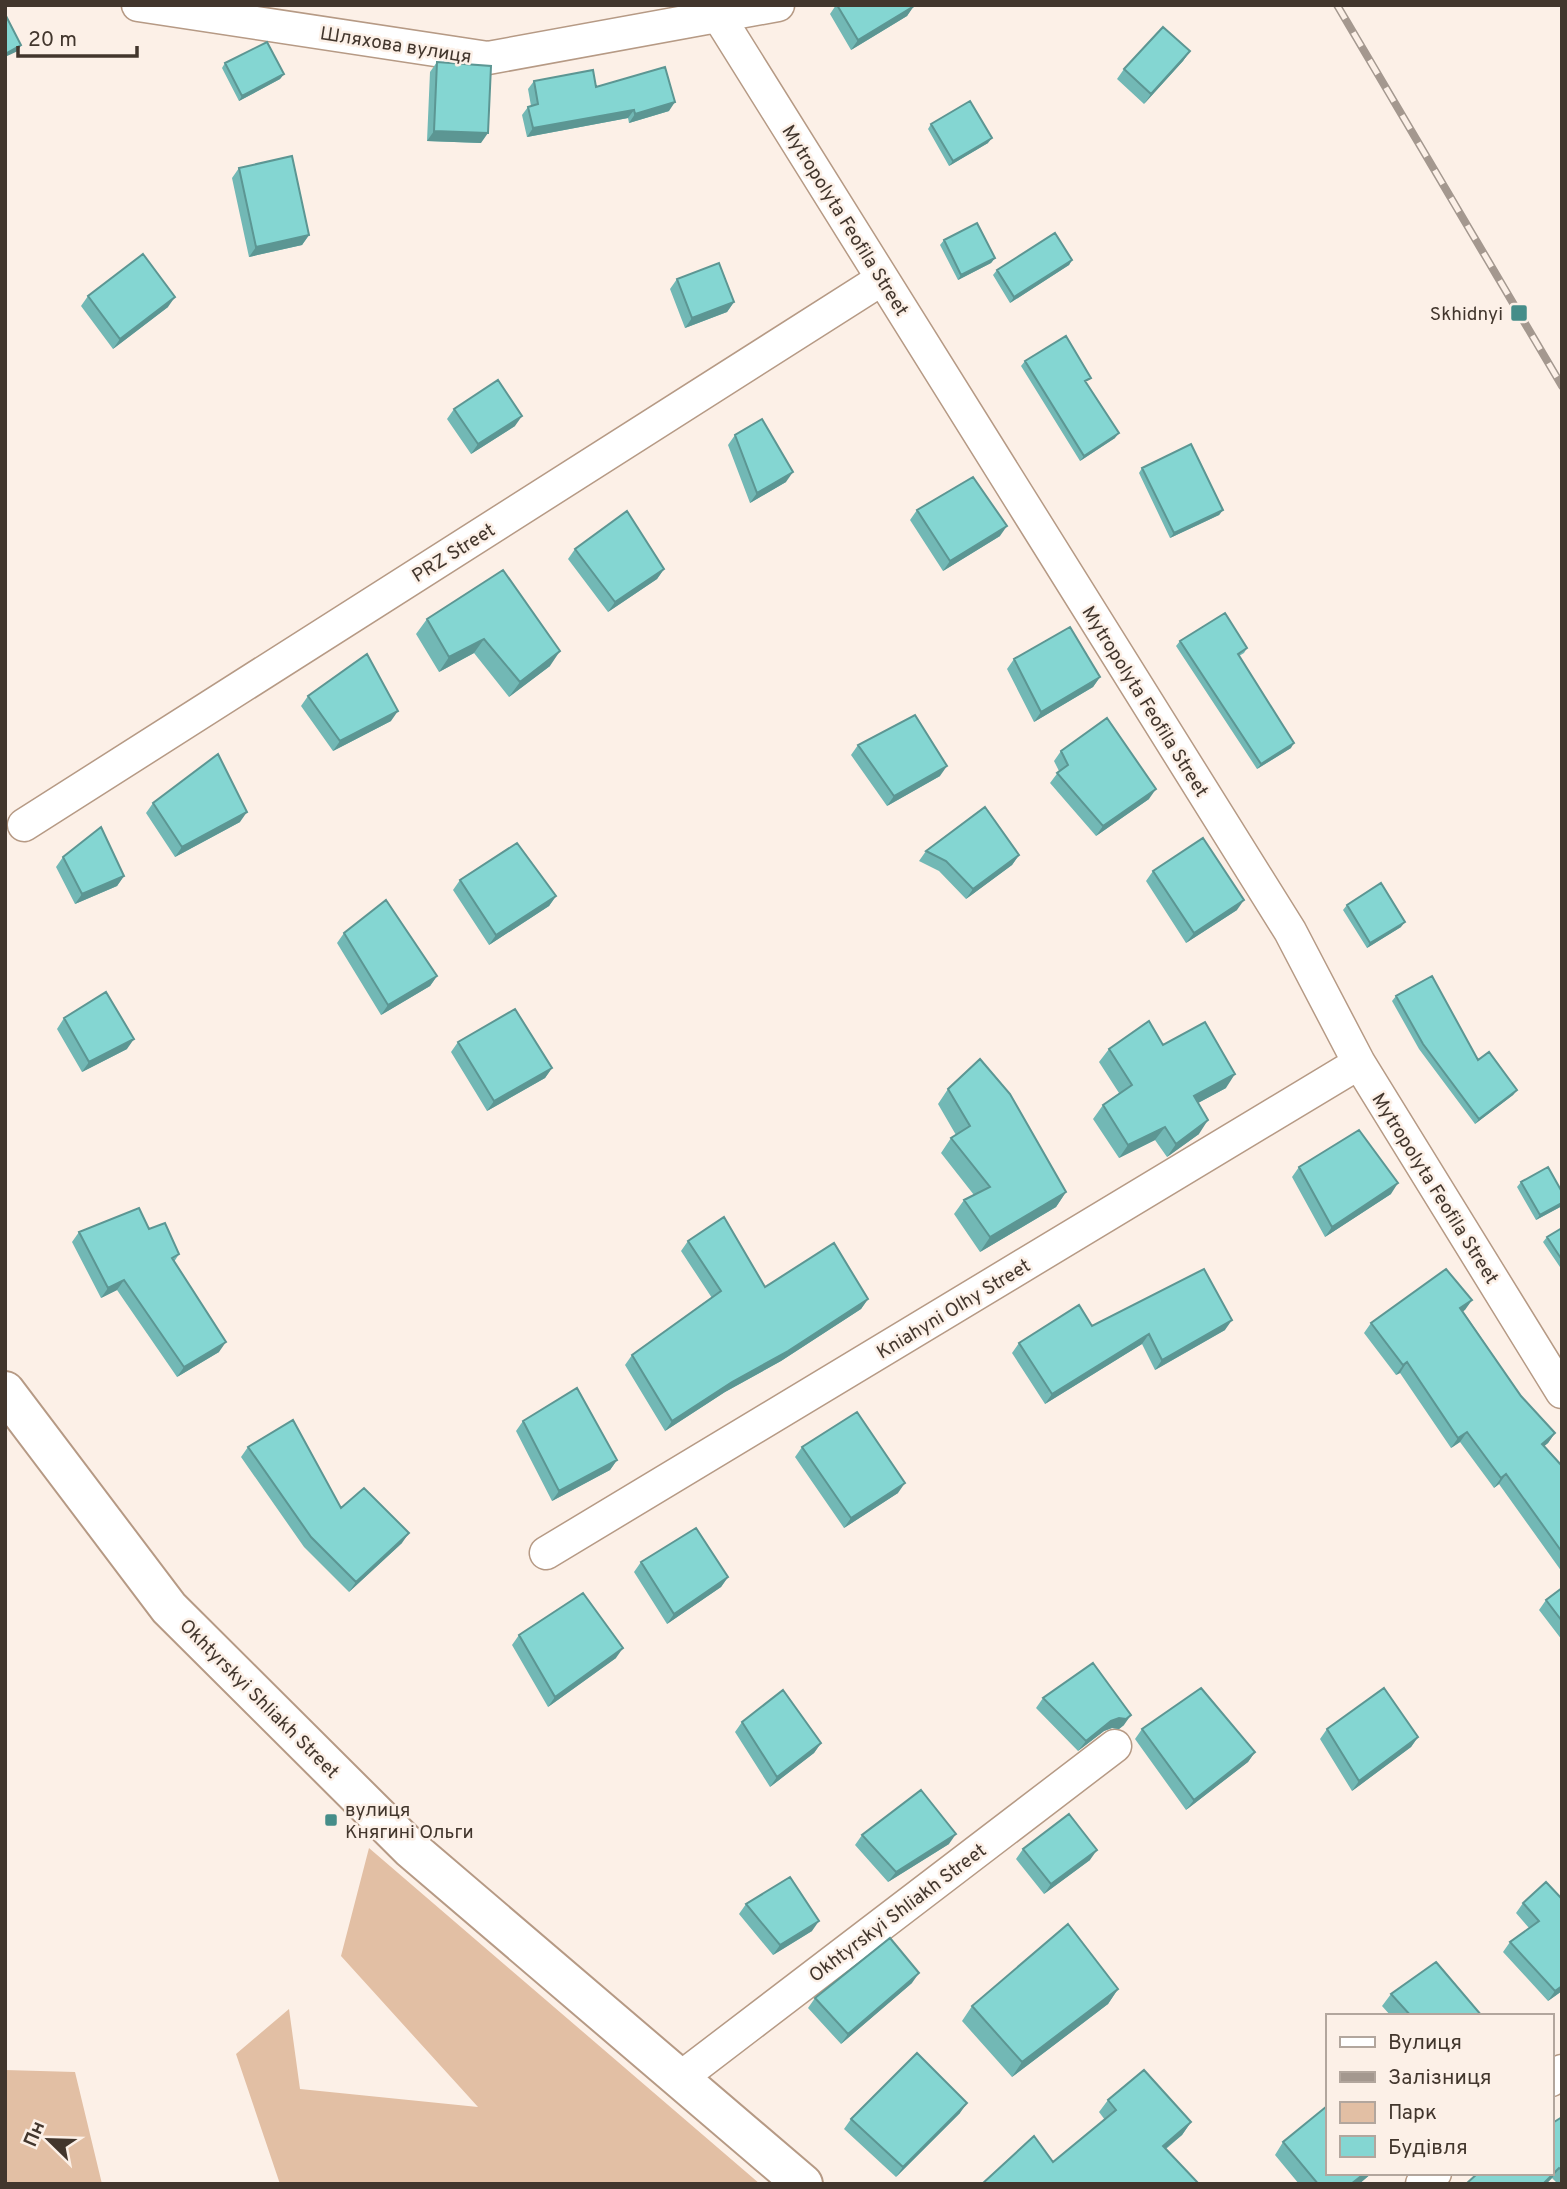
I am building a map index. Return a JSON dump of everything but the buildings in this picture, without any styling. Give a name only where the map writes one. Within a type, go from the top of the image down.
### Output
[{"type":"main road","name":"Okhtyrskyi Shliakh Street","points":[[5,1391],[169,1608],[411,1849],[803,2184]]},
{"type":"street","name":"Шляхова вулиця","points":[[138,5],[488,58],[778,5]]},
{"type":"street","name":"Mytropolyta Feofila Street","points":[[719,17],[1290,931],[1359,1063],[1562,1392]]},
{"type":"street","name":"PRZ Street","points":[[24,825],[883,279]]},
{"type":"street","name":"Kniahyni Olhy Street","points":[[546,1553],[1359,1063]]},
{"type":"street","name":"Okhtyrskyi Shliakh Street","points":[[679,2079],[1115,1746]]},
{"type":"green space","points":[[369,1848],[760,2184],[280,2184],[236,2054],[289,2009],[300,2089],[478,2107],[341,1956]]},
{"type":"green space","points":[[5,2070],[75,2072],[102,2184],[5,2184]]},
{"type":"railway","points":[[1337,5],[1562,386]]},
{"type":"place","name":"Skhidnyi","points":[[1519,313]]},
{"type":"place","name":"вулиця Княгині Ольги","points":[[331,1820]]}]
